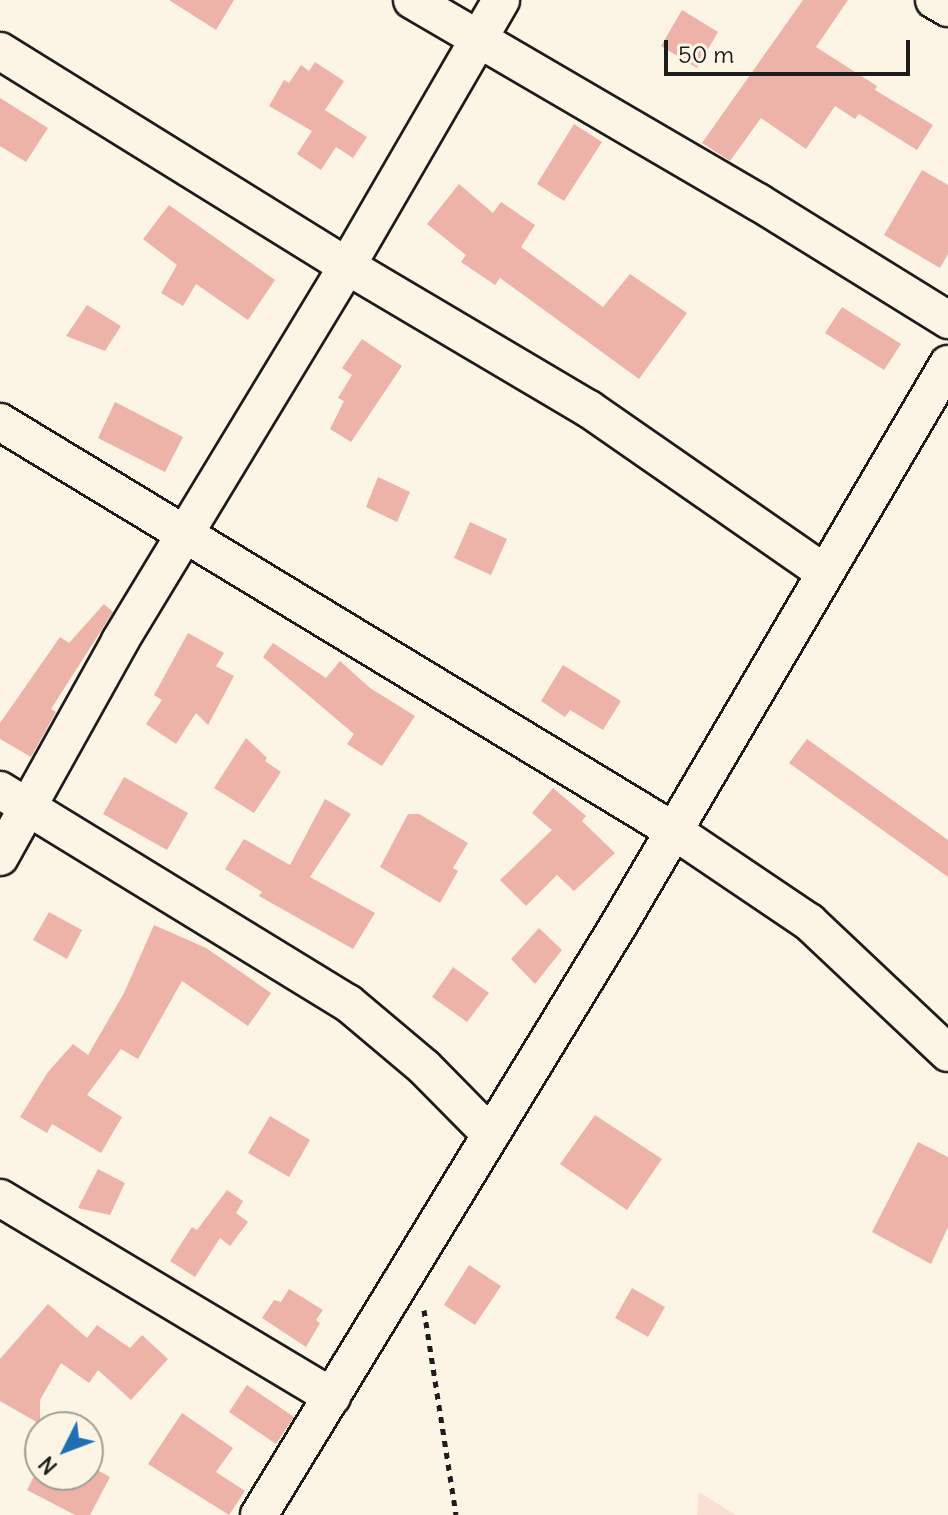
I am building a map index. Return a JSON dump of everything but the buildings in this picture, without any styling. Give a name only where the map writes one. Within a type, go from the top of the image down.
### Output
[{"type":"street","points":[[412,0],[758,202],[948,320]]},
{"type":"street","points":[[0,857],[14,799],[347,266],[501,0]]},
{"type":"street","points":[[934,0],[948,8]]},
{"type":"street","points":[[0,51],[347,266],[589,409],[825,573]]},
{"type":"street","points":[[259,1515],[674,831],[948,364]]},
{"type":"street","points":[[0,422],[674,831],[809,922],[948,1053]]},
{"type":"street","points":[[14,799],[348,1003],[424,1067],[491,1135]]},
{"type":"street","points":[[0,1198],[332,1397]]},
{"type":"path","points":[[417,1257],[456,1515]]},
{"type":"shaded area","points":[[699,1492],[736,1515],[697,1515]]}]
